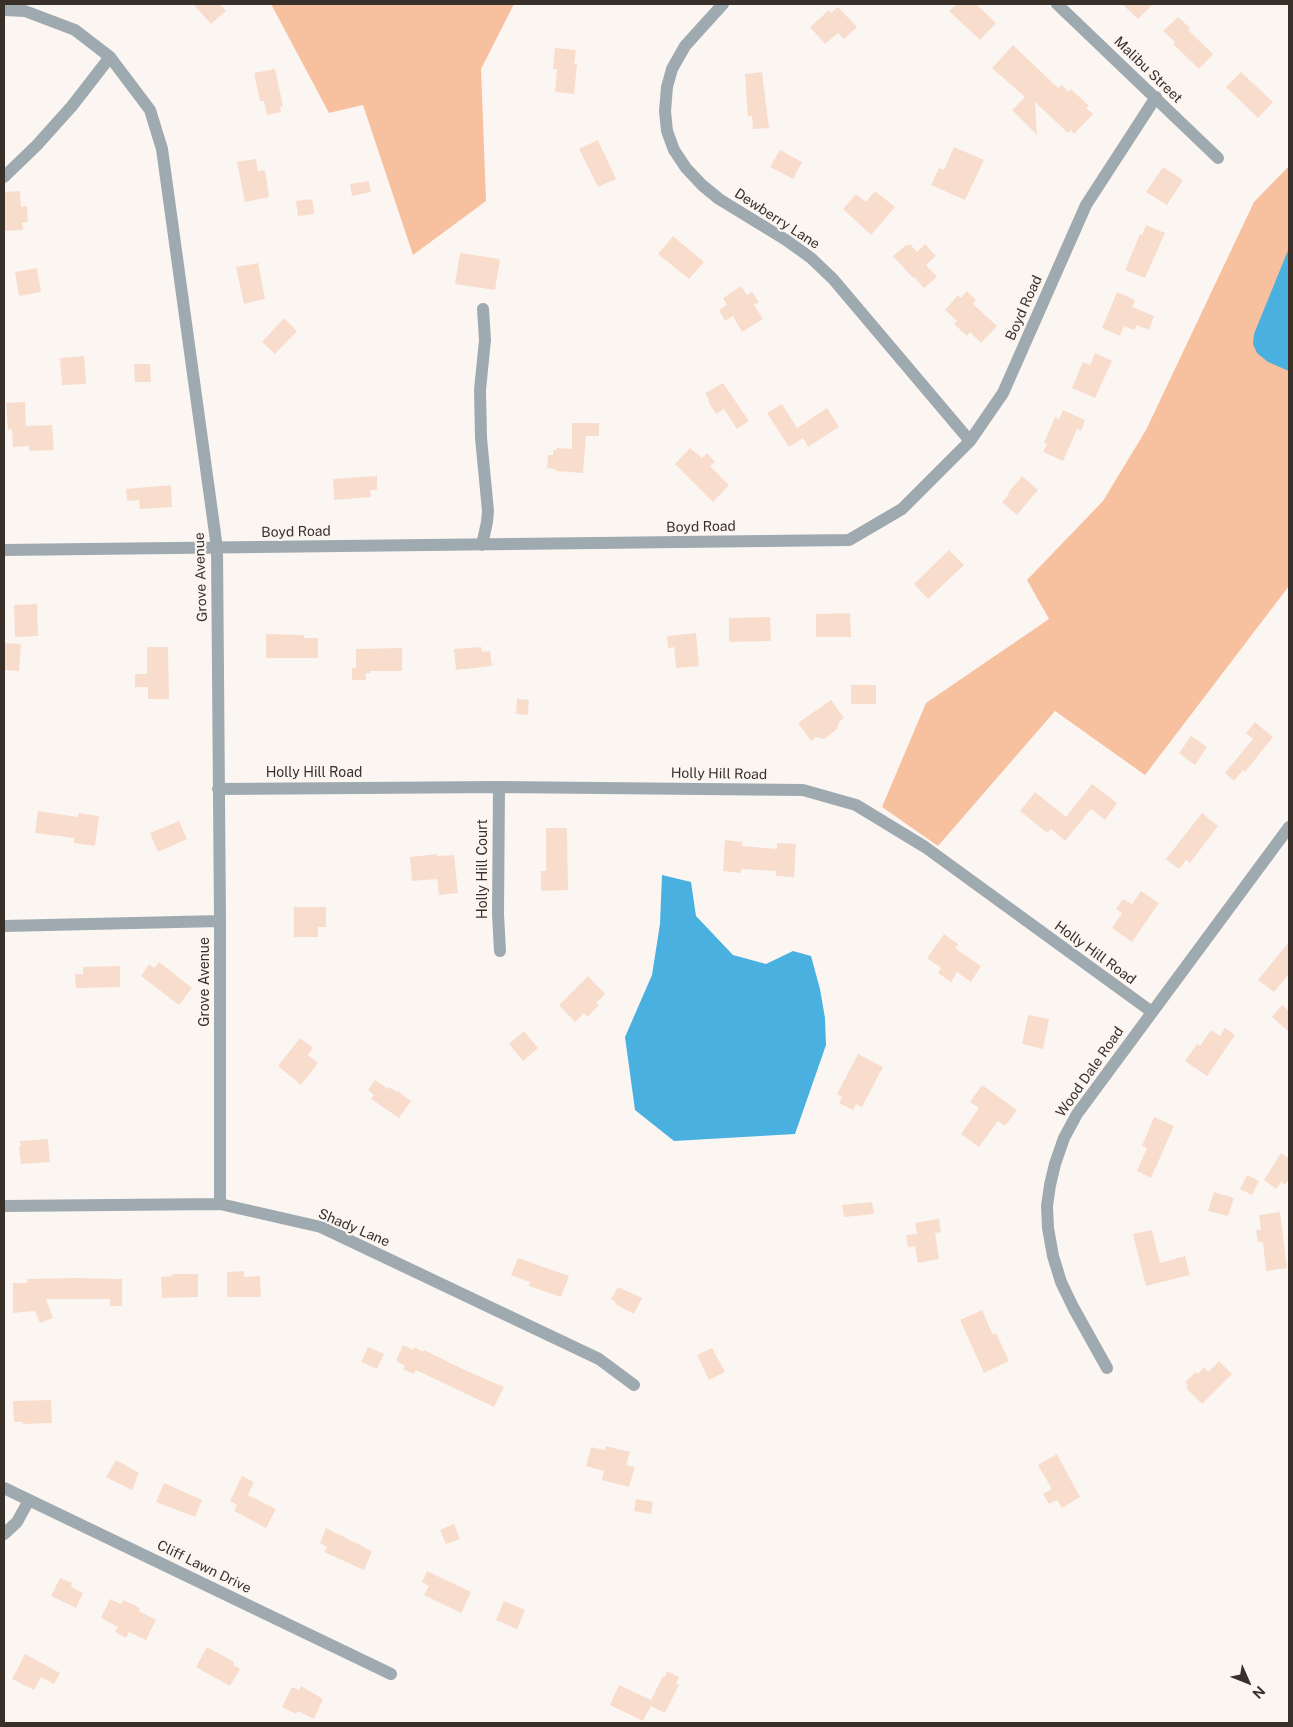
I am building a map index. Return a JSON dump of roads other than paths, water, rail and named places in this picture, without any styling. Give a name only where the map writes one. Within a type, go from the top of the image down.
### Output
[{"type":"street","name":"Dewberry Lane","points":[[723,4],[686,46],[672,69],[667,87],[664,112],[667,131],[674,150],[686,168],[719,199],[786,240],[811,258],[833,279],[970,441]]},
{"type":"street","name":"Malibu Street","points":[[1057,4],[1218,158]]},
{"type":"street","name":"Grove Avenue","points":[[4,10],[25,11],[74,30],[110,57],[150,110],[162,150],[217,548],[220,1204]]},
{"type":"street","points":[[4,177],[66,113],[110,57]]},
{"type":"street","name":"Boyd Road","points":[[4,550],[849,540],[902,509],[970,441],[1002,393],[1086,205],[1156,97]]},
{"type":"street","points":[[482,545],[488,511],[480,429],[480,390],[485,340],[483,309]]},
{"type":"street","name":"Holly Hill Road","points":[[218,789],[498,787],[803,790],[856,805],[925,847],[1152,1012]]},
{"type":"street","name":"Holly Hill Court","points":[[498,787],[498,914],[500,951]]},
{"type":"street","name":"Wood Dale Road","points":[[1108,1368],[1073,1308],[1061,1282],[1053,1256],[1048,1228],[1047,1206],[1055,1164],[1064,1138],[1077,1114],[1289,828]]},
{"type":"street","points":[[4,926],[220,921]]},
{"type":"street","name":"Shady Lane","points":[[4,1206],[220,1204],[321,1227],[599,1359],[634,1385]]},
{"type":"street","name":"Cliff Lawn Drive","points":[[4,1488],[392,1674]]},
{"type":"street","points":[[4,1534],[17,1522],[29,1500]]},
{"type":"water","points":[[1289,248],[1289,371],[1268,362],[1257,353],[1253,344],[1254,334]]},
{"type":"water","points":[[662,875],[691,882],[696,916],[733,955],[766,964],[793,951],[811,956],[820,989],[825,1018],[826,1045],[795,1134],[674,1141],[635,1110],[625,1037],[652,975],[660,924]]}]
